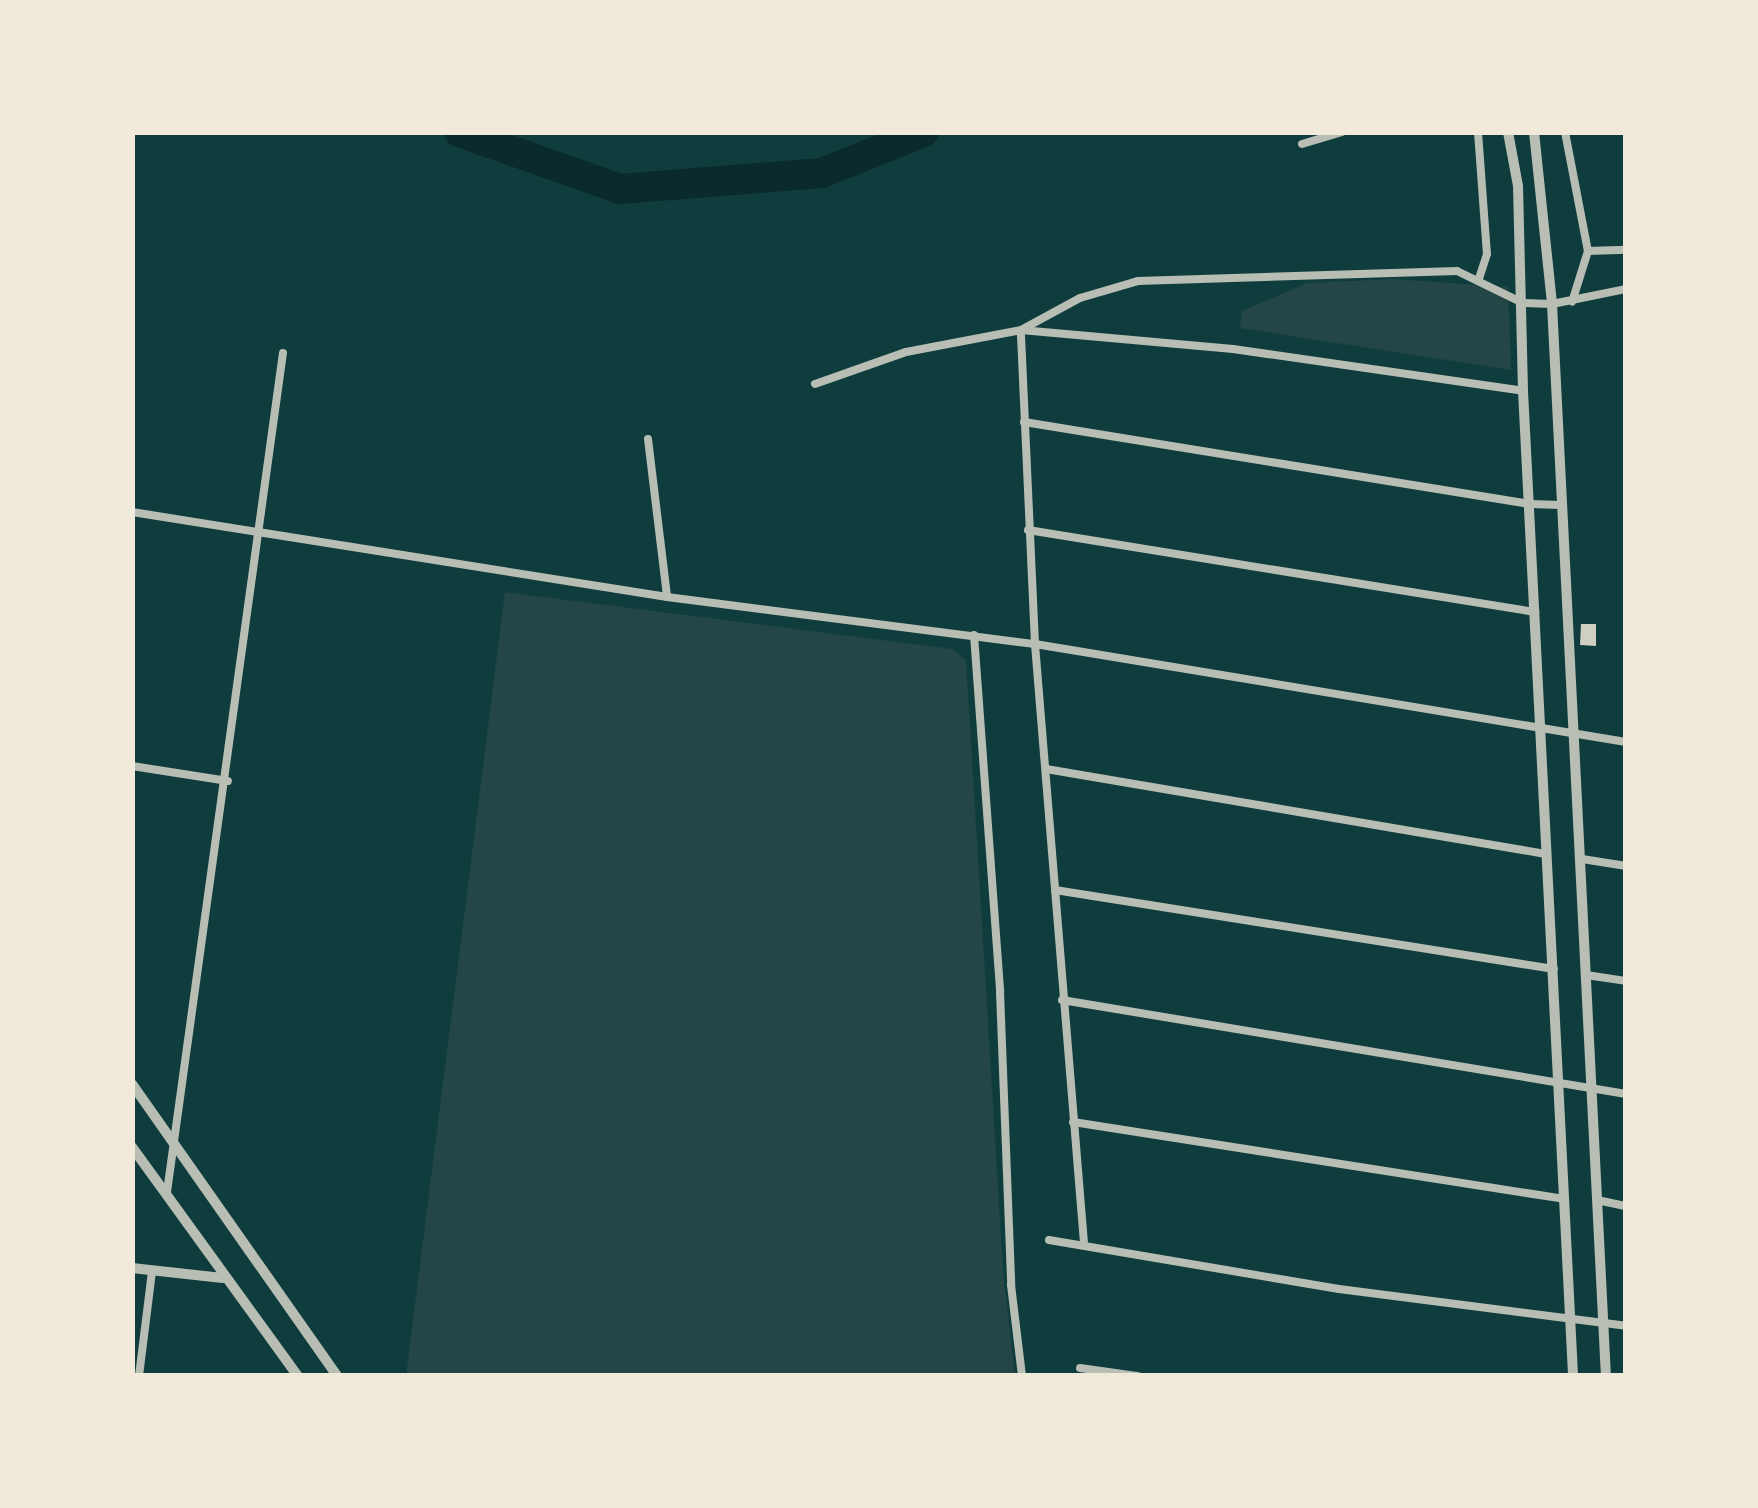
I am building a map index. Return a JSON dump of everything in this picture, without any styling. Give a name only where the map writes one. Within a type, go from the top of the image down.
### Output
[{"type":"street","points":[[1302,144],[1342,132]]},
{"type":"street","points":[[1478,132],[1487,254],[1479,278]]},
{"type":"street","points":[[1508,132],[1521,242],[1523,391],[1574,1376]]},
{"type":"street","points":[[1534,132],[1552,304],[1606,1376]]},
{"type":"street","points":[[1565,132],[1588,251],[1572,302]]},
{"type":"street","points":[[1588,251],[1626,250]]},
{"type":"street","points":[[1022,330],[1080,298],[1138,281],[1425,270],[1479,278],[1523,303],[1552,304],[1626,289]]},
{"type":"street","points":[[1022,330],[1028,530],[1084,1243]]},
{"type":"street","points":[[815,384],[960,338],[1022,330],[1233,349],[1523,391]]},
{"type":"street","points":[[166,1200],[262,535],[283,352]]},
{"type":"street","points":[[1024,422],[1530,504],[1560,505]]},
{"type":"street","points":[[648,439],[667,597]]},
{"type":"street","points":[[132,512],[667,597],[1036,644],[1626,742]]},
{"type":"street","points":[[1028,530],[1536,612]]},
{"type":"street","points":[[974,635],[1000,992],[1011,1286],[1022,1376]]},
{"type":"street","points":[[132,766],[228,781]]},
{"type":"street","points":[[1046,769],[1548,854]]},
{"type":"street","points":[[1582,859],[1626,866]]},
{"type":"street","points":[[1054,890],[1556,969]]},
{"type":"street","points":[[1586,975],[1626,981]]},
{"type":"street","points":[[1062,1000],[1626,1094]]},
{"type":"street","points":[[132,1084],[337,1376]]},
{"type":"street","points":[[1073,1122],[1566,1199]]},
{"type":"street","points":[[132,1147],[298,1376]]},
{"type":"street","points":[[1596,1200],[1626,1206]]},
{"type":"street","points":[[1049,1240],[1339,1289],[1626,1326]]},
{"type":"street","points":[[132,1268],[223,1278]]},
{"type":"street","points":[[139,1376],[152,1271]]},
{"type":"street","points":[[1080,1367],[1131,1376]]},
{"type":"shaded area","points":[[1393,279],[1508,287],[1511,370],[1240,328],[1242,311],[1307,283]]},
{"type":"shaded area","points":[[505,592],[952,649],[966,660],[1003,1271],[1015,1376],[406,1376]]},
{"type":"building","points":[[1581,624],[1596,624],[1596,646],[1580,645]]},
{"type":"waterway","points":[[459,132],[620,189],[822,173],[924,132]]}]
